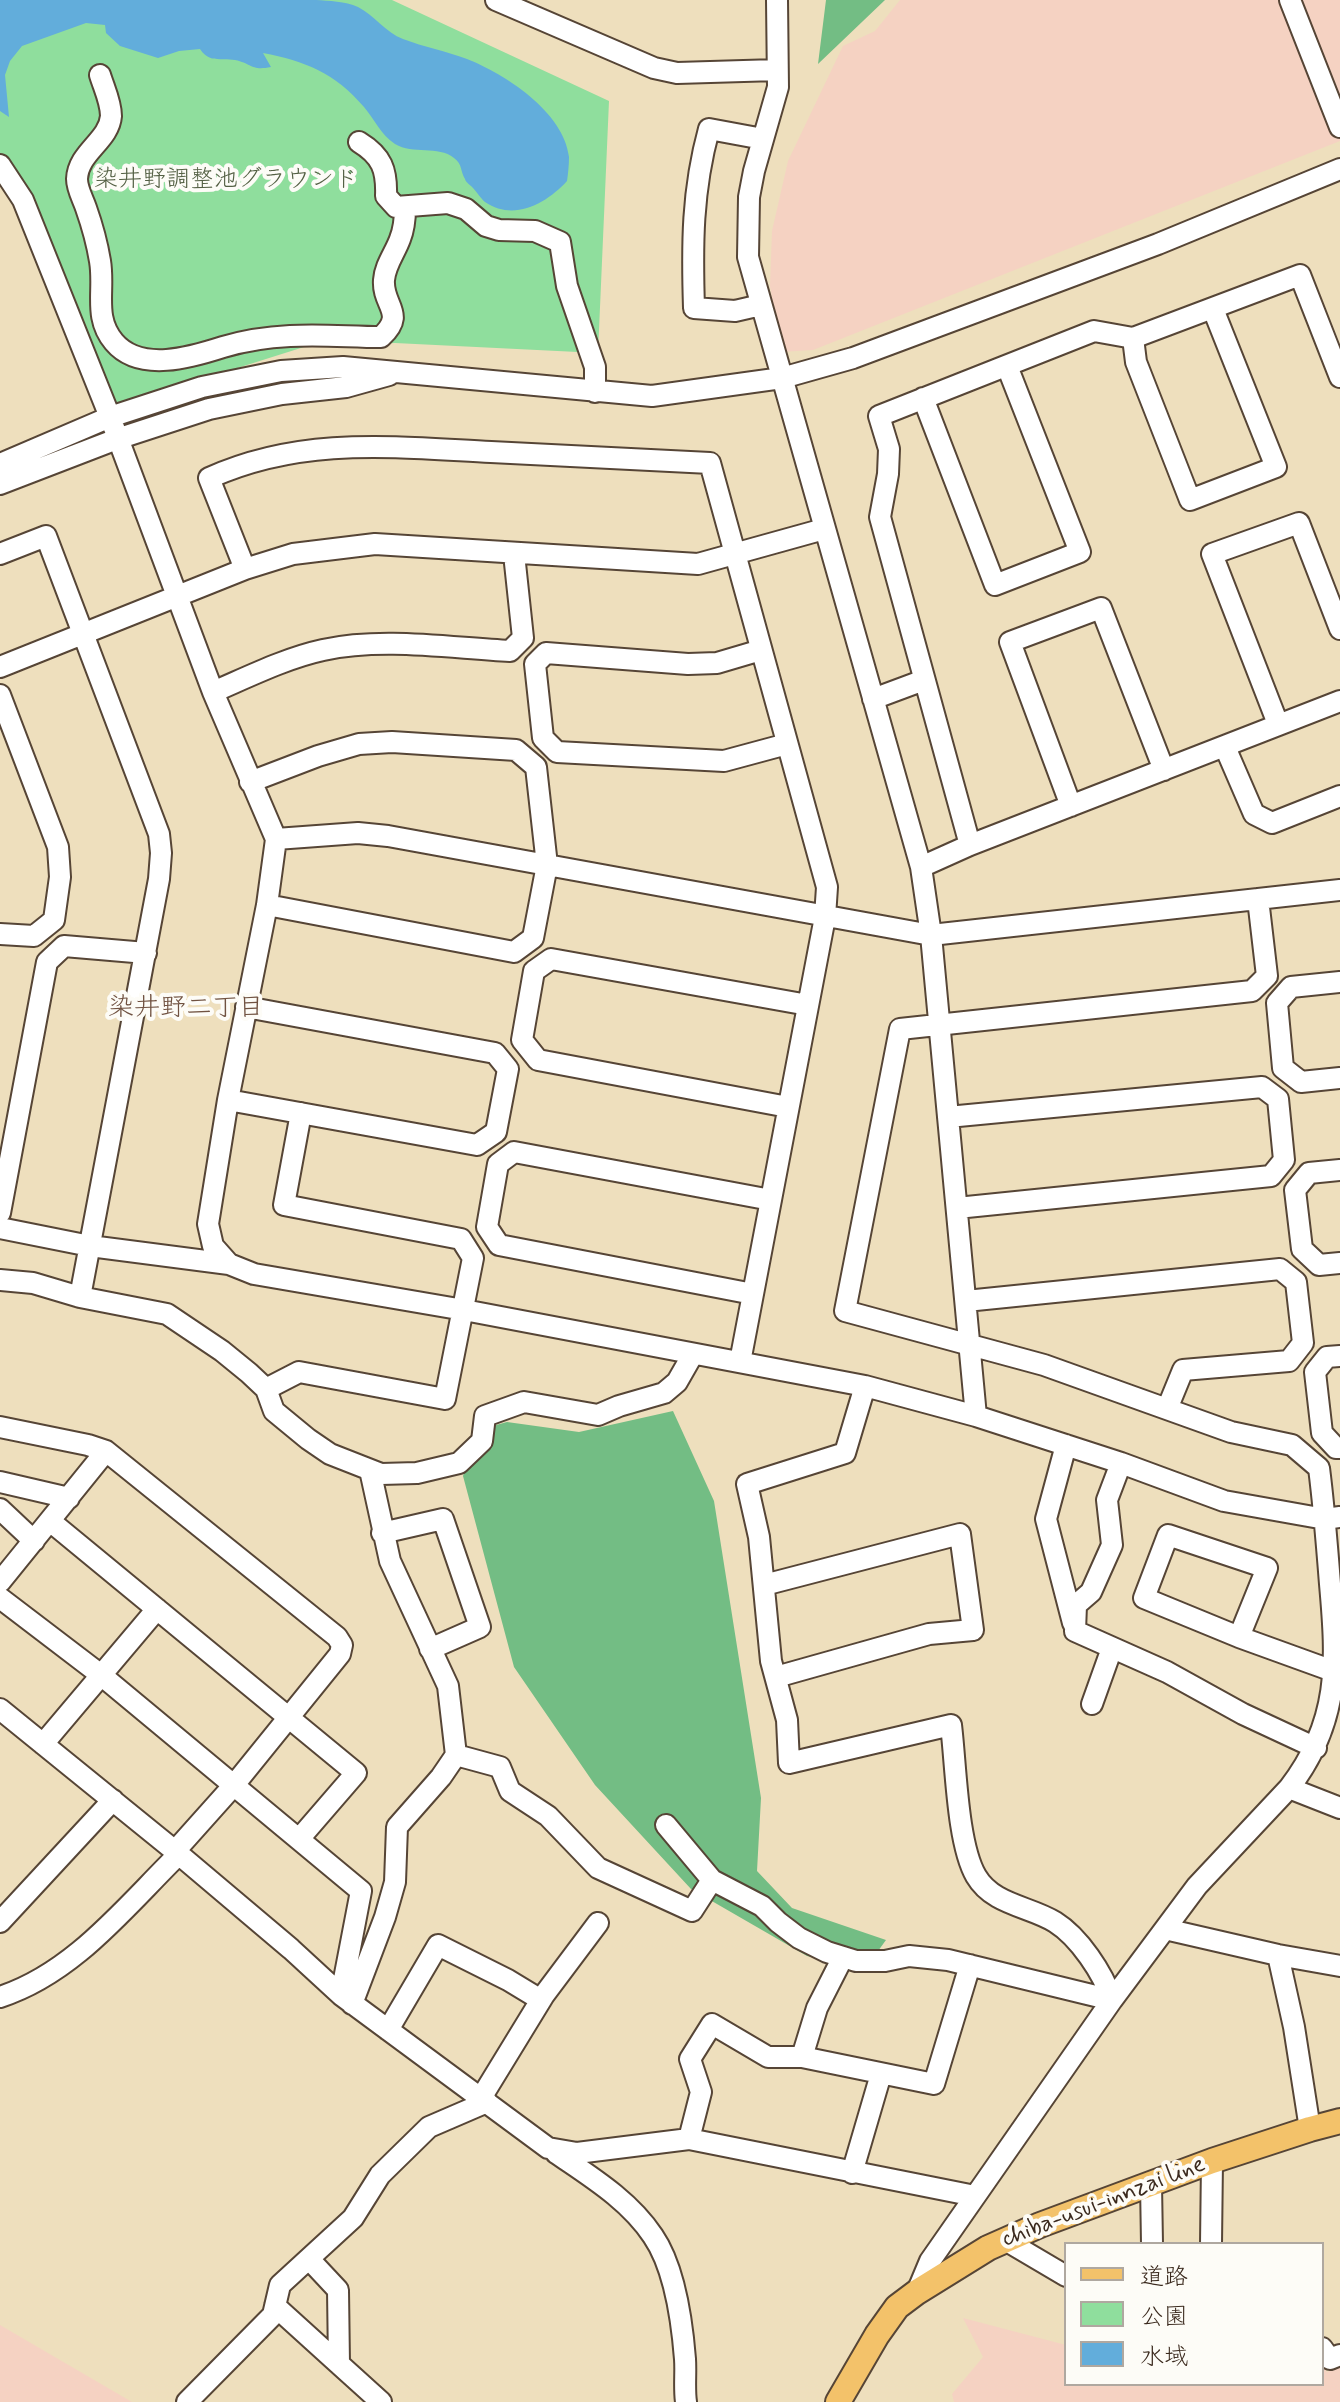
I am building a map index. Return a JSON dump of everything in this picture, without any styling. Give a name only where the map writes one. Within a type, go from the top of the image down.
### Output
[{"type":"main road","name":"chiba-usui-innzai line","points":[[838,2402],[897,2307],[988,2248],[1040,2225],[1212,2161],[1340,2121]]},
{"type":"street","points":[[496,0],[654,68],[677,73],[777,70]]},
{"type":"street","points":[[777,0],[778,87],[749,197],[748,257],[921,867],[931,935],[976,1416]]},
{"type":"street","points":[[1290,0],[1340,127]]},
{"type":"street","points":[[100,75],[111,120],[105,133],[81,161],[77,179],[101,264],[100,315],[115,344],[127,353],[167,361],[290,336],[381,337],[390,328],[394,314],[385,294],[384,283],[386,267],[401,238],[405,208]]},
{"type":"street","points":[[761,305],[735,311],[694,308],[692,231],[699,164],[709,129],[763,139]]},
{"type":"street","points":[[359,142],[372,150],[382,164],[386,196],[396,207],[448,203],[466,209],[486,226],[499,230],[535,231],[560,242],[567,286],[595,367],[595,392]]},
{"type":"street","points":[[0,165],[23,200],[110,417],[213,692],[276,839],[267,905],[228,1100],[208,1224],[213,1246],[229,1264]]},
{"type":"street","points":[[0,464],[110,417],[202,387],[281,371],[343,367],[652,396],[782,378],[882,348],[1158,244],[1340,169]]},
{"type":"street","points":[[970,845],[880,517],[889,449],[879,416],[1094,331],[1133,338],[1300,275],[1340,377]]},
{"type":"street","points":[[1133,338],[1136,362],[1190,500],[1276,467],[1213,309]]},
{"type":"street","points":[[923,398],[995,585],[1080,552],[1007,366]]},
{"type":"street","points":[[0,484],[117,439],[209,409],[282,394],[346,387],[401,372]]},
{"type":"street","points":[[245,569],[209,478],[267,457],[304,450],[372,445],[710,463],[827,887],[825,917],[740,1362]]},
{"type":"street","points":[[1278,724],[1212,554],[1299,523],[1340,629]]},
{"type":"street","points":[[0,667],[245,569],[293,554],[375,544],[698,564],[824,529]]},
{"type":"street","points":[[0,554],[46,536],[159,834],[159,879],[80,1297]]},
{"type":"street","points":[[213,692],[323,650],[383,644],[510,651],[523,638],[514,554]]},
{"type":"street","points":[[1071,806],[1010,642],[1101,608],[1164,770]]},
{"type":"street","points":[[761,650],[717,663],[688,664],[546,653],[535,664],[543,738],[557,752],[724,761],[787,744]]},
{"type":"street","points":[[873,699],[924,680]]},
{"type":"street","points":[[0,695],[58,847],[60,877],[54,920],[34,936],[0,934]]},
{"type":"street","points":[[921,867],[970,845],[1340,701]]},
{"type":"street","points":[[250,782],[359,744],[392,742],[516,750],[536,767],[547,865],[533,938],[514,952],[267,905]]},
{"type":"street","points":[[1225,747],[1254,814],[1272,823],[1340,796]]},
{"type":"street","points":[[276,839],[358,833],[388,836],[931,935],[1340,890]]},
{"type":"street","points":[[917,2292],[930,2261],[1112,2000],[1197,1886],[1289,1788],[1316,1748],[1332,1691],[1335,1646],[1333,1518],[1319,1468],[1292,1445],[1231,1432],[1044,1365],[845,1311],[900,1029],[1252,991],[1267,976],[1258,899]]},
{"type":"street","points":[[0,1213],[47,962],[64,946],[146,953]]},
{"type":"street","points":[[788,1107],[538,1060],[522,1040],[534,971],[551,959],[808,1005]]},
{"type":"street","points":[[1340,982],[1291,987],[1277,1003],[1283,1068],[1301,1082],[1340,1078]]},
{"type":"street","points":[[228,1100],[477,1145],[496,1132],[508,1069],[495,1053],[246,1007]]},
{"type":"street","points":[[948,1117],[1262,1087],[1278,1099],[1284,1160],[1271,1176],[957,1208]]},
{"type":"street","points":[[266,1389],[299,1372],[445,1399],[473,1258],[461,1239],[284,1205],[301,1113]]},
{"type":"street","points":[[753,1294],[499,1245],[487,1227],[498,1164],[514,1152],[771,1200]]},
{"type":"street","points":[[1340,1170],[1309,1173],[1295,1190],[1302,1249],[1319,1265],[1340,1263]]},
{"type":"street","points":[[0,1228],[90,1246],[229,1264],[254,1274],[464,1310],[865,1386],[976,1416],[1121,1463],[1224,1501],[1333,1518]]},
{"type":"street","points":[[966,1301],[1280,1269],[1296,1282],[1303,1343],[1289,1361],[1183,1370],[1167,1409]]},
{"type":"street","points":[[0,1280],[33,1283],[80,1297],[167,1314],[222,1351],[266,1389],[274,1411],[308,1439],[330,1454],[381,1474],[417,1473],[459,1463],[482,1441],[485,1416],[524,1402],[598,1415],[664,1393],[677,1382],[693,1354]]},
{"type":"street","points":[[1340,1356],[1327,1357],[1315,1372],[1322,1433],[1336,1448],[1340,1448]]},
{"type":"street","points":[[865,1386],[845,1453],[747,1484],[759,1537],[771,1661],[787,1720],[789,1763],[951,1725],[964,1845],[976,1878],[993,1895],[1054,1921],[1074,1938],[1091,1958],[1112,2000]]},
{"type":"street","points":[[0,1427],[106,1451],[337,1637],[342,1645],[340,1654],[177,1852],[66,1964],[38,1982],[0,1997]]},
{"type":"street","points":[[1066,1445],[1046,1519],[1075,1631]]},
{"type":"street","points":[[0,1582],[106,1451]]},
{"type":"street","points":[[1075,1631],[1076,1605],[1091,1592],[1112,1545],[1107,1500],[1121,1463]]},
{"type":"street","points":[[346,2000],[385,1917],[395,1882],[397,1827],[456,1755],[448,1686],[390,1561],[370,1470]]},
{"type":"street","points":[[0,1482],[69,1498]]},
{"type":"street","points":[[0,1509],[34,1541]]},
{"type":"street","points":[[382,1533],[443,1519],[480,1627],[430,1649]]},
{"type":"street","points":[[50,1521],[356,1773],[299,1839]]},
{"type":"street","points":[[764,1585],[960,1534],[973,1630],[929,1634],[776,1677]]},
{"type":"street","points":[[1239,1637],[1267,1568],[1168,1535],[1144,1598],[1239,1637],[1333,1671]]},
{"type":"street","points":[[0,1598],[101,1675],[361,1891],[346,2000]]},
{"type":"street","points":[[43,1744],[157,1609]]},
{"type":"street","points":[[1075,1631],[1167,1672],[1243,1714],[1316,1748]]},
{"type":"street","points":[[1092,1704],[1112,1648]]},
{"type":"street","points":[[0,1709],[177,1852],[346,2000],[608,2189],[634,2213],[655,2238],[672,2280],[685,2361],[686,2402]]},
{"type":"street","points":[[456,1755],[500,1767],[510,1791],[548,1816],[598,1868],[692,1911],[712,1880]]},
{"type":"street","points":[[1289,1788],[1340,1808]]},
{"type":"street","points":[[0,1922],[113,1800]]},
{"type":"street","points":[[666,1825],[712,1880],[762,1906],[799,1938],[827,1952],[856,1961],[885,1961],[909,1956],[948,1960],[1112,2000]]},
{"type":"street","points":[[187,2402],[273,2315],[280,2285],[353,2218],[380,2175],[429,2127],[484,2100],[541,2000],[598,1923]]},
{"type":"street","points":[[1165,1929],[1340,1966]]},
{"type":"street","points":[[388,2030],[438,1945],[541,2000]]},
{"type":"street","points":[[1278,1955],[1294,2027],[1310,2129]]},
{"type":"street","points":[[802,2057],[817,2008],[843,1957]]},
{"type":"street","points":[[689,2139],[701,2092],[690,2059],[712,2024],[768,2057],[802,2057],[934,2084],[970,1965]]},
{"type":"street","points":[[852,2173],[881,2074]]},
{"type":"street","points":[[548,2148],[577,2153],[689,2139],[975,2196]]},
{"type":"street","points":[[1211,2242],[1212,2161]]},
{"type":"street","points":[[1151,2184],[1152,2242]]},
{"type":"street","points":[[1005,2240],[1064,2275]]},
{"type":"street","points":[[309,2259],[338,2290],[339,2364]]},
{"type":"street","points":[[275,2306],[381,2402]]},
{"type":"street","points":[[1324,2351],[1330,2359],[1340,2355]]},
{"type":"shaded area","points":[[900,0],[1340,0],[1340,141],[813,350],[781,352],[770,286],[772,231],[788,161],[843,46],[875,31]]},
{"type":"shaded area","points":[[963,2318],[1064,2344],[1064,2386],[1324,2386],[1324,2368],[1327,2372],[1340,2366],[1340,2402],[954,2402],[952,2394],[983,2357]]},
{"type":"shaded area","points":[[0,2325],[132,2402],[0,2402]]},
{"type":"green space","name":"染井野調整池グラウンド","points":[[0,0],[392,0],[609,101],[598,353],[395,343],[304,347],[117,406],[33,198],[0,153]]},
{"type":"green space","points":[[826,0],[885,0],[818,64]]},
{"type":"green space","points":[[673,1411],[714,1501],[761,1798],[757,1871],[792,1908],[886,1940],[865,1969],[807,1956],[691,1889],[595,1785],[514,1667],[463,1476],[478,1430],[507,1422],[579,1432]]},
{"type":"water","points":[[0,0],[316,0],[353,5],[397,36],[482,66],[530,97],[545,110],[565,140],[569,157],[567,181],[540,203],[518,210],[496,208],[484,201],[466,182],[454,158],[441,152],[395,144],[353,95],[318,70],[263,53],[271,67],[256,68],[235,60],[212,58],[200,49],[179,51],[158,58],[120,46],[106,33],[105,25],[86,23],[22,46],[10,61],[5,75],[9,117],[0,111]]},
{"type":"district","name":"染井野二丁目","points":[[186,1010]]}]
